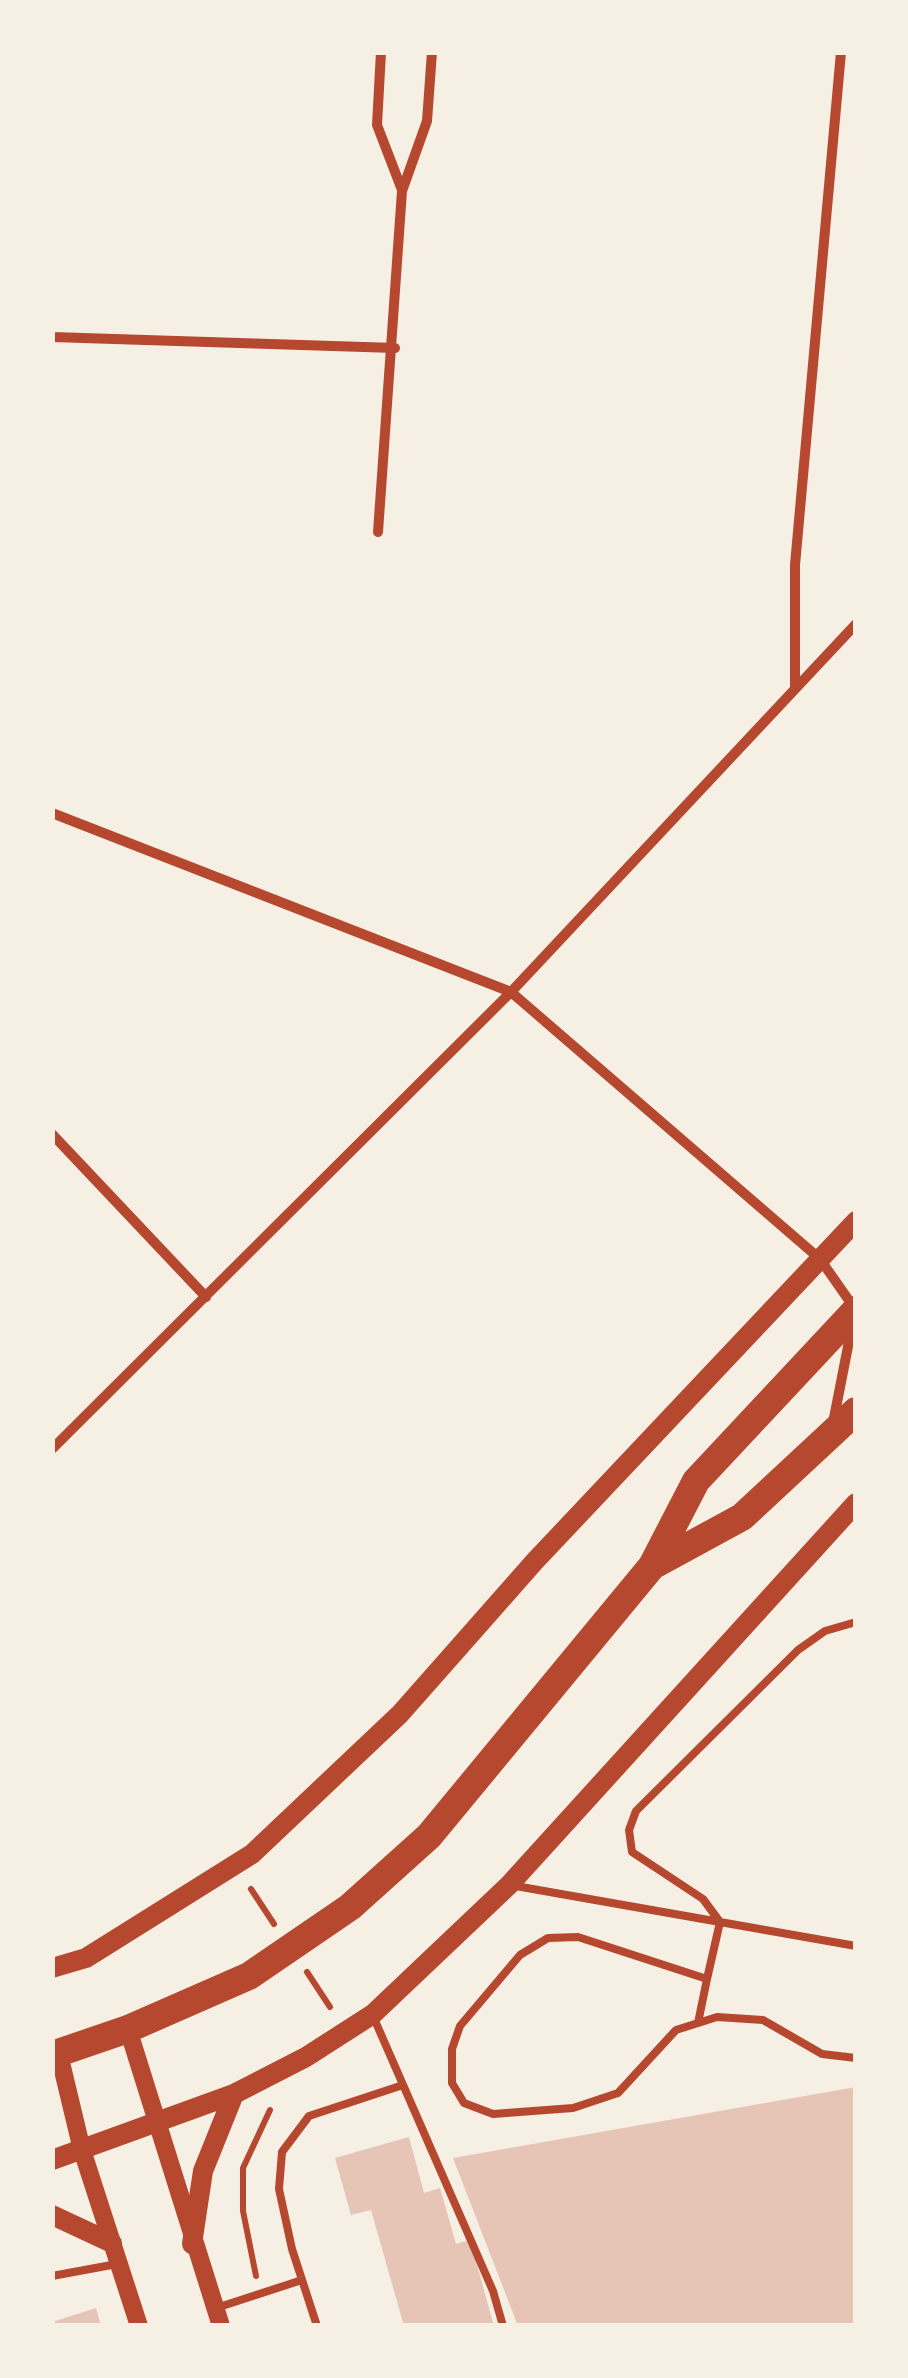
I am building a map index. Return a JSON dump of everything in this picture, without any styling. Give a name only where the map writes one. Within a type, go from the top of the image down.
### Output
[{"type":"highway","points":[[56,2054],[128,2029],[250,1976],[350,1907],[429,1836],[652,1566],[696,1481],[856,1310]]},
{"type":"highway","points":[[652,1566],[742,1518],[856,1411]]},
{"type":"main road","points":[[52,1968],[86,1958],[252,1854],[400,1714],[536,1561],[856,1220]]},
{"type":"main road","points":[[52,2160],[234,2094],[306,2057],[372,2014],[509,1885],[856,1503]]},
{"type":"main road","points":[[192,2244],[203,2171],[234,2094]]},
{"type":"main road","points":[[52,2216],[116,2253]]},
{"type":"street","points":[[381,52],[378,125],[402,190]]},
{"type":"street","points":[[378,532],[394,348],[402,190],[428,121],[432,52]]},
{"type":"street","points":[[795,688],[795,564],[840,52]]},
{"type":"street","points":[[52,337],[394,348]]},
{"type":"street","points":[[52,1449],[511,992],[856,624]]},
{"type":"street","points":[[52,813],[511,992],[820,1258],[856,1310],[830,1438]]},
{"type":"street","points":[[52,1134],[206,1296]]},
{"type":"street","points":[[128,2029],[192,2244],[218,2317]]},
{"type":"street","points":[[56,2054],[82,2150],[139,2326]]},
{"type":"lane","points":[[698,2023],[720,1922],[703,1899],[632,1852],[629,1830],[636,1811],[798,1650],[825,1632],[856,1622]]},
{"type":"lane","points":[[509,1885],[856,1946]]},
{"type":"lane","points":[[707,1979],[578,1936],[548,1938],[520,1954],[460,2026],[452,2048],[452,2083],[464,2103],[493,2114],[572,2108],[618,2093],[676,2030],[716,2017],[763,2020],[822,2054],[856,2058]]},
{"type":"lane","points":[[372,2014],[493,2291],[503,2326]]},
{"type":"lane","points":[[317,2326],[279,2189],[282,2152],[309,2116],[403,2085]]},
{"type":"lane","points":[[52,2276],[116,2253]]},
{"type":"lane","points":[[218,2317],[302,2280]]},
{"type":"building","points":[[856,2087],[856,2326],[518,2326],[453,2158]]},
{"type":"building","points":[[409,2137],[424,2193],[440,2188],[456,2244],[470,2240],[494,2326],[404,2326],[371,2210],[351,2215],[335,2158]]},
{"type":"building","points":[[96,2308],[101,2326],[52,2326],[52,2322]]}]
